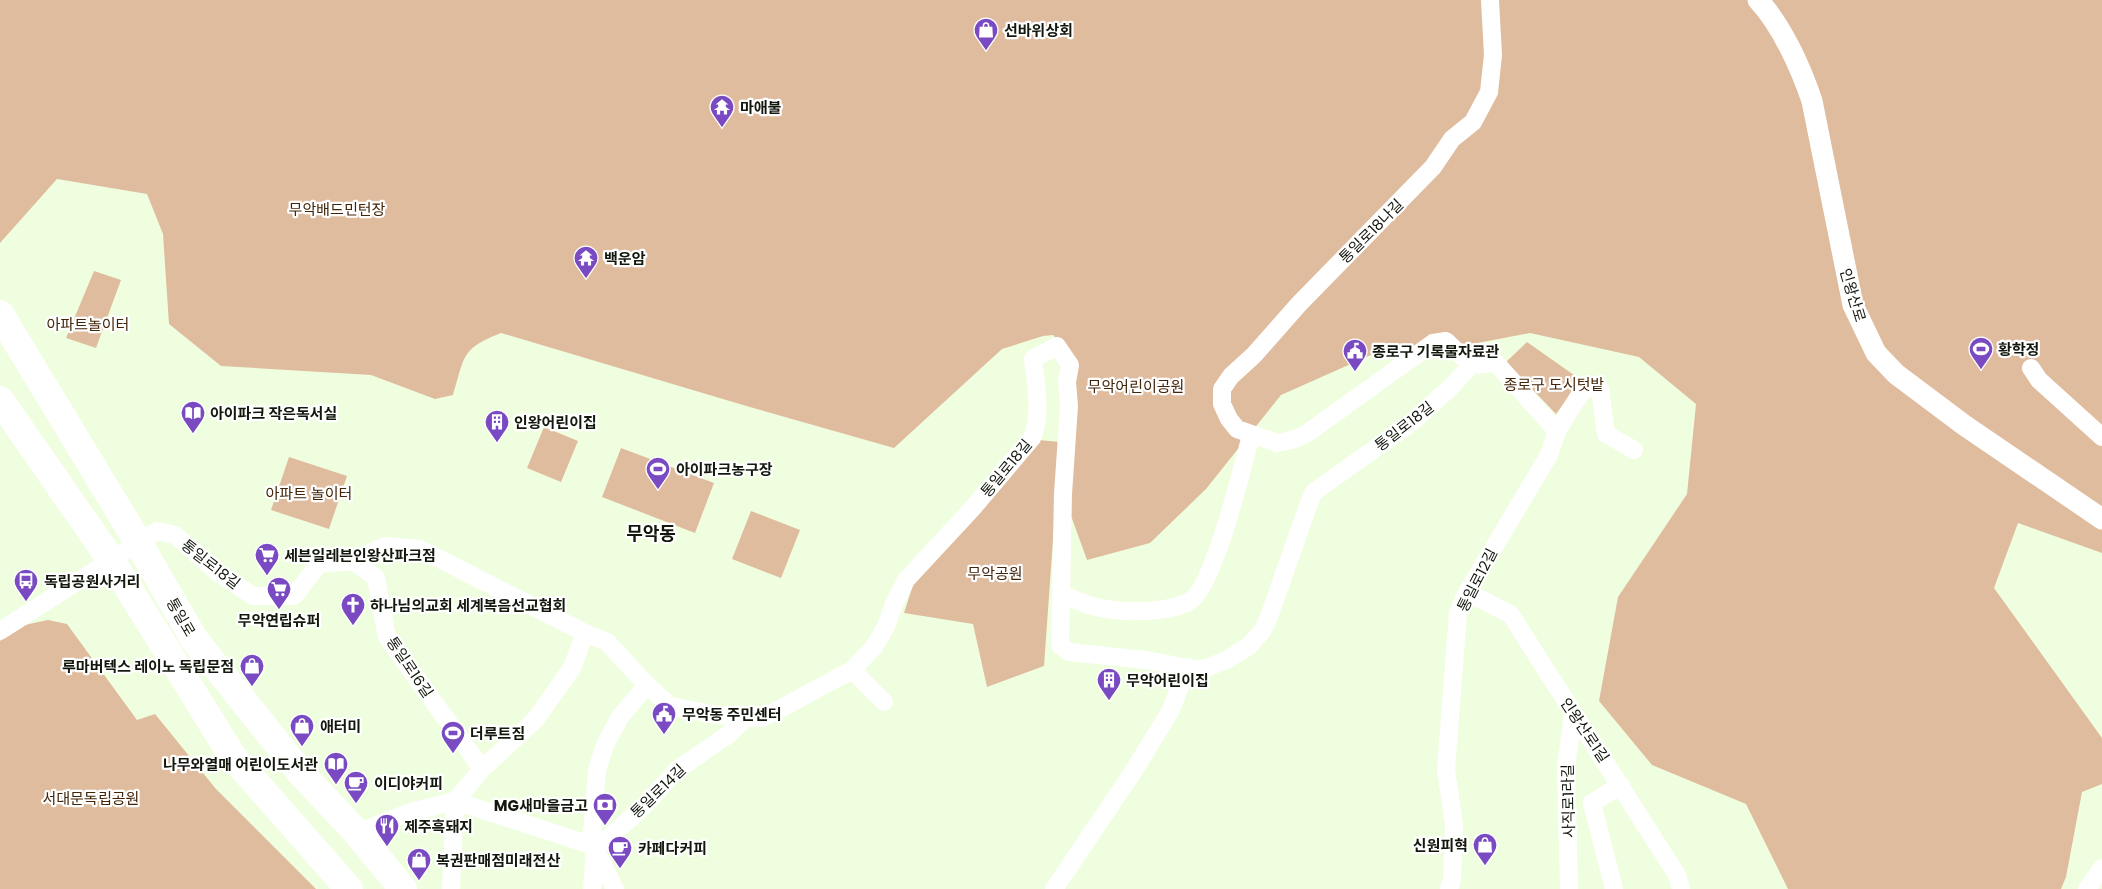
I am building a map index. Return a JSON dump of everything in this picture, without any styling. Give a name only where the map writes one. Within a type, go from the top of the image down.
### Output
[{"type":"main road","name":"통일로","points":[[0,314],[138,542],[194,639],[300,772],[357,833],[404,889]]},
{"type":"main road","name":"통일로","points":[[1,402],[111,560],[233,757],[349,889]]},
{"type":"street","name":"통일로18나길","points":[[1471,365],[1446,341],[1433,343],[1306,434],[1292,440],[1277,443],[1237,429],[1229,419],[1222,404],[1222,389],[1231,376],[1254,355],[1299,304],[1433,167],[1452,139],[1472,122],[1489,92],[1494,56],[1490,0]]},
{"type":"street","name":"인왕산로","points":[[1758,0],[1782,36],[1804,77],[1812,101],[1853,305],[1876,353],[1896,374],[1949,414],[2102,519]]},
{"type":"street","name":"통일로18길","points":[[111,560],[157,532],[174,535],[218,572],[253,596],[294,596],[320,564],[353,561],[385,546],[420,549],[606,642],[670,706],[717,715],[763,718],[852,670],[874,647],[886,626],[906,580],[971,510],[1032,438],[1036,428],[1037,396],[1033,359],[1057,346],[1070,365],[1067,382],[1069,406],[1063,494],[1060,645],[1069,652],[1146,660],[1192,669],[1206,668],[1226,660],[1249,646],[1263,630],[1314,492],[1411,423],[1451,387],[1471,365]]},
{"type":"street","points":[[1471,365],[1496,362],[1557,432]]},
{"type":"street","points":[[2031,368],[2039,380],[2102,437]]},
{"type":"street","name":"통일로12길","points":[[1449,889],[1452,880],[1454,824],[1446,770],[1458,613],[1466,594],[1549,455],[1557,432],[1584,388],[1600,388],[1606,434],[1634,450]]},
{"type":"street","points":[[1061,594],[1096,607],[1134,612],[1170,608],[1191,601],[1200,590],[1220,546],[1251,435]]},
{"type":"street","points":[[0,631],[111,560]]},
{"type":"street","name":"통일로16길","points":[[353,561],[376,578],[387,637],[482,769]]},
{"type":"street","name":"인왕산로1길","points":[[1466,594],[1483,600],[1510,615],[1621,785],[1677,875],[1681,889]]},
{"type":"street","points":[[451,889],[455,801],[482,769],[535,720],[572,668],[585,633]]},
{"type":"street","points":[[1054,889],[1133,772],[1171,710],[1187,667]]},
{"type":"street","points":[[852,670],[884,702]]},
{"type":"street","points":[[592,889],[597,770],[605,745],[620,717],[647,685]]},
{"type":"street","name":"사직로1라길","points":[[1569,889],[1566,767],[1573,714]]},
{"type":"street","name":"통일로14길","points":[[593,847],[639,811],[676,770],[729,734],[746,717]]},
{"type":"street","points":[[1614,889],[1592,803],[1621,785]]},
{"type":"street","points":[[357,833],[410,812],[455,801],[593,847],[615,889]]},
{"type":"street","points":[[2087,889],[2102,868]]},
{"type":"green space","points":[[0,0],[2102,0],[2102,553],[2018,523],[1994,588],[2102,738],[2102,784],[2082,792],[2066,877],[2061,889],[1788,889],[1746,804],[1652,765],[1599,701],[1618,597],[1687,494],[1696,404],[1639,357],[1530,333],[1472,344],[1425,343],[1371,355],[1281,395],[1206,489],[1150,543],[1087,560],[1066,502],[1065,347],[1053,335],[1043,336],[1002,349],[894,448],[501,333],[478,344],[466,356],[453,395],[435,399],[371,375],[221,366],[169,324],[163,234],[147,194],[57,179],[0,243]]},
{"type":"green space","name":"아파트놀이터","points":[[94,271],[121,280],[96,348],[66,338]]},
{"type":"green space","name":"종로구 도시텃밭","points":[[1527,342],[1581,380],[1556,414],[1506,362]]},
{"type":"green space","points":[[544,427],[578,441],[561,482],[527,468]]},
{"type":"green space","name":"무악공원","points":[[1039,440],[1060,442],[1044,666],[987,687],[973,624],[904,613],[913,585]]},
{"type":"green space","name":"아이파크농구장","points":[[621,448],[714,483],[695,533],[602,497]]},
{"type":"green space","name":"아파트 놀이터","points":[[289,457],[347,476],[329,529],[271,510]]},
{"type":"green space","points":[[751,511],[800,530],[781,578],[732,559]]},
{"type":"green space","name":"서대문독립공원","points":[[48,620],[67,624],[137,720],[155,714],[216,789],[316,889],[0,889],[0,641],[20,626]]},
{"type":"place","name":"선바위상회","points":[[986,51]]},
{"type":"place","name":"마애불","points":[[722,128]]},
{"type":"place","name":"백운암","points":[[586,279]]},
{"type":"place","name":"황학정","points":[[1981,370]]},
{"type":"place","name":"종로구 기록물자료관","points":[[1355,372]]},
{"type":"place","name":"아이파크 작은독서실","points":[[193,434]]},
{"type":"place","name":"인왕어린이집","points":[[497,443]]},
{"type":"place","name":"아이파크농구장","points":[[658,490]]},
{"type":"place","name":"세븐일레븐인왕산파크점","points":[[267,576]]},
{"type":"place","name":"독립공원사거리","points":[[26,602]]},
{"type":"place","name":"무악연립슈퍼","points":[[279,610]]},
{"type":"place","name":"하나님의교회 세계복음선교협회","points":[[353,626]]},
{"type":"place","name":"루마버텍스 레이노 독립문점","points":[[252,687]]},
{"type":"place","name":"무악어린이집","points":[[1109,701]]},
{"type":"place","name":"무악동 주민센터","points":[[664,735]]},
{"type":"place","name":"애터미","points":[[302,747]]},
{"type":"place","name":"더루트짐","points":[[453,754]]},
{"type":"place","name":"나무와열매 어린이도서관","points":[[336,785]]},
{"type":"place","name":"이디야커피","points":[[356,804]]},
{"type":"place","name":"MG새마을금고","points":[[605,826]]},
{"type":"place","name":"제주흑돼지","points":[[387,847]]},
{"type":"place","name":"신원피혁","points":[[1485,866]]},
{"type":"place","name":"카페다커피","points":[[620,869]]},
{"type":"place","name":"복권판매점미래전산","points":[[419,881]]},
{"type":"district","name":"무악동","points":[[651,533]]},
{"type":"park label","name":"무악배드민턴장","points":[[337,209]]},
{"type":"park label","name":"무악어린이공원","points":[[1136,386]]}]
